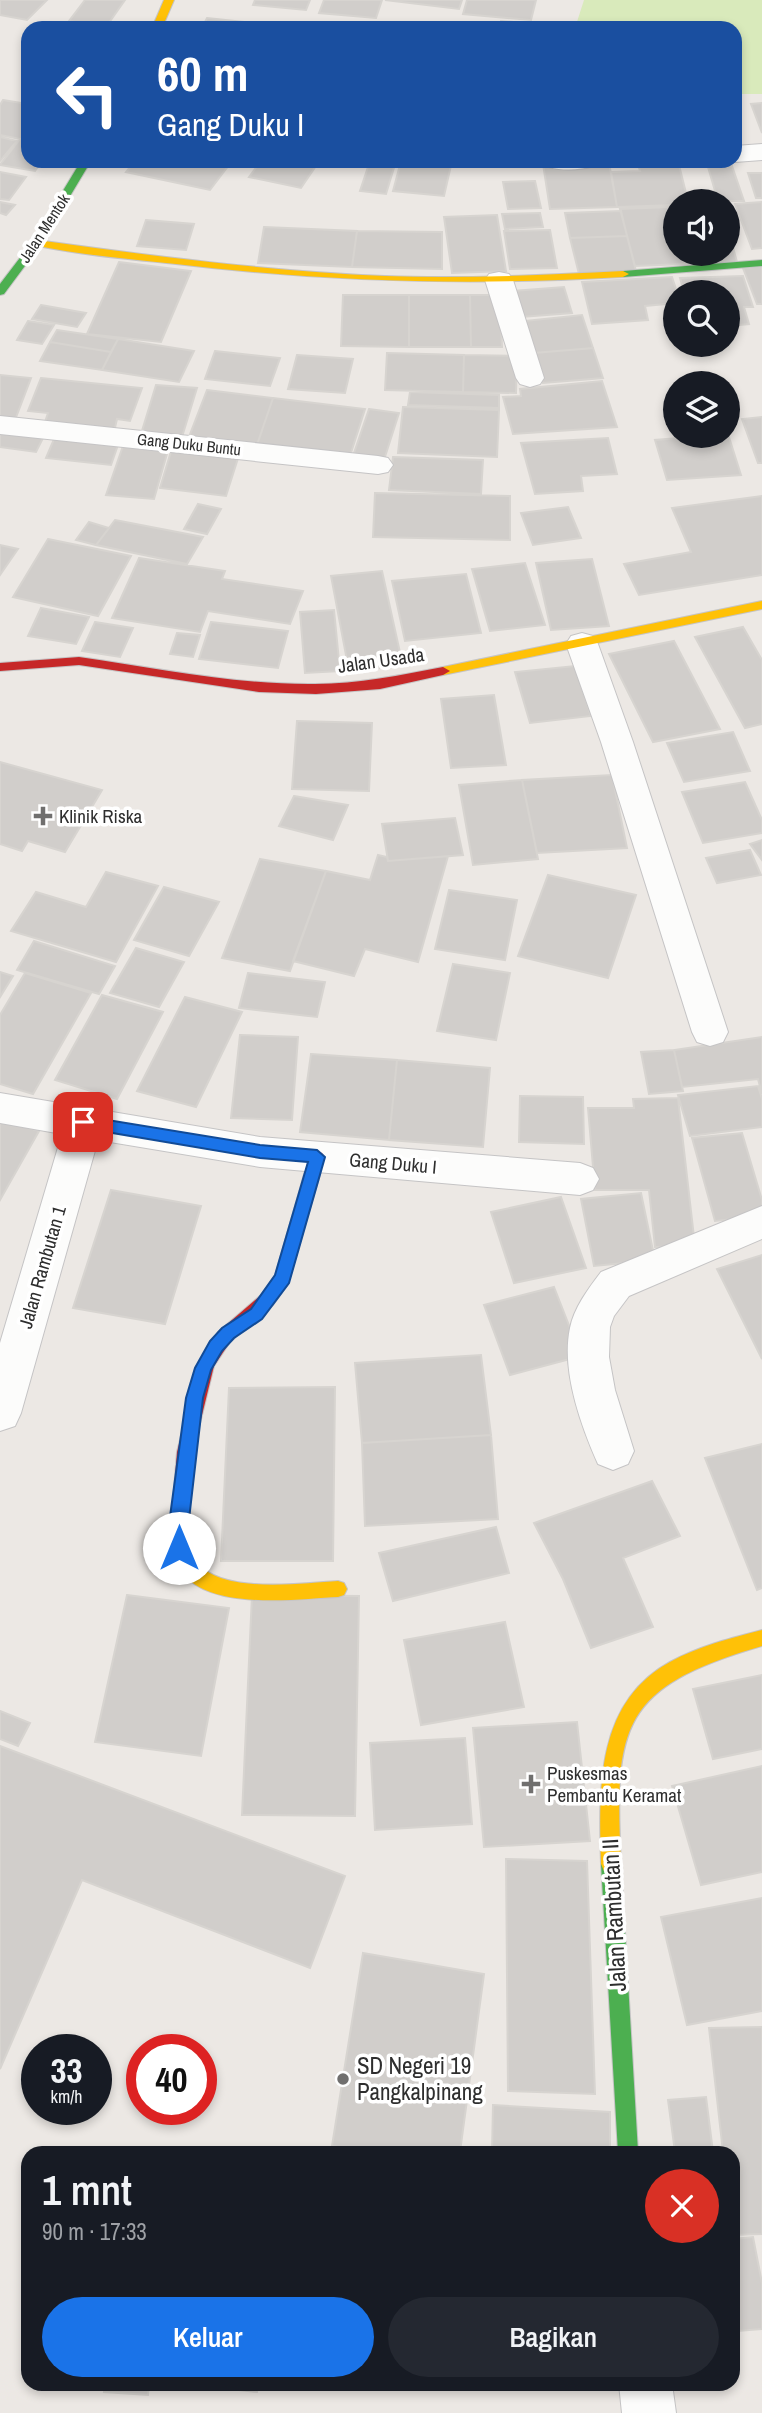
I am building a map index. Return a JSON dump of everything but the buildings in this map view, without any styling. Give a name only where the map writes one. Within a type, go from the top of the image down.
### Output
[{"type":"main road","points":[[160,21],[169,0]]},
{"type":"main road","name":"Jalan Mentok","points":[[0,292],[37,243],[82,168]]},
{"type":"main road","points":[[37,243],[243,268],[385,279],[499,280],[581,277],[762,263]]},
{"type":"main road","name":"Jalan Usada","points":[[0,667],[79,661],[259,687],[316,690],[380,684],[582,644],[762,604]]},
{"type":"main road","points":[[317,1157],[283,1278],[256,1314],[228,1333],[216,1346],[204,1368],[194,1398],[178,1536],[185,1566],[213,1586],[232,1589],[338,1589]]},
{"type":"main road","name":"Jalan Rambutan II","points":[[628,2146],[607,1806],[611,1764],[619,1733],[642,1690],[664,1675],[734,1644],[762,1638]]},
{"type":"street","points":[[742,153],[762,152]]},
{"type":"street","points":[[499,280],[530,378]]},
{"type":"street","name":"Gang Duku Buntu","points":[[0,425],[378,465]]},
{"type":"street","points":[[582,644],[617,742],[710,1032]]},
{"type":"street","name":"Gang Duku I","points":[[0,1108],[260,1152],[580,1179]]},
{"type":"street","name":"Jalan Rambutan 1","points":[[0,1413],[83,1122]]},
{"type":"street","points":[[613,1451],[595,1391],[590,1352],[590,1328],[600,1303],[615,1284],[762,1222]]},
{"type":"street","points":[[647,2391],[649,2413]]},
{"type":"green space","points":[[584,0],[762,0],[762,94],[742,94],[742,21],[577,21]]},
{"type":"traffic: fast","points":[[0,292],[37,243],[82,168]]},
{"type":"traffic: fast","points":[[623,274],[762,263]]},
{"type":"traffic: fast","points":[[611,1864],[628,2146]]},
{"type":"traffic: slow","points":[[160,21],[169,0]]},
{"type":"traffic: slow","points":[[37,243],[254,270],[341,277],[504,280],[623,274]]},
{"type":"traffic: slow","points":[[443,671],[762,605]]},
{"type":"traffic: slow","points":[[179,1537],[184,1560],[198,1576],[217,1586],[266,1592],[338,1589]]},
{"type":"traffic: slow","points":[[611,1864],[610,1774],[617,1740],[629,1711],[648,1688],[676,1668],[714,1652],[762,1638]]},
{"type":"traffic: jam","points":[[0,667],[79,661],[259,687],[316,689],[380,684],[443,671]]},
{"type":"traffic: jam","points":[[179,1537],[185,1452],[207,1363],[224,1337],[267,1300],[282,1279],[317,1157]]},
{"type":"place","name":"Klinik Riska","points":[[43,816]]},
{"type":"place","name":"Puskesmas Pembantu Keramat","points":[[531,1784]]},
{"type":"place","name":"SD Negeri 19 Pangkalpinang","points":[[343,2079]]},
{"type":"route","points":[[83,1122],[260,1152],[317,1157],[283,1278],[256,1314],[228,1333],[216,1346],[204,1368],[194,1398],[177,1524],[179,1548]]}]
